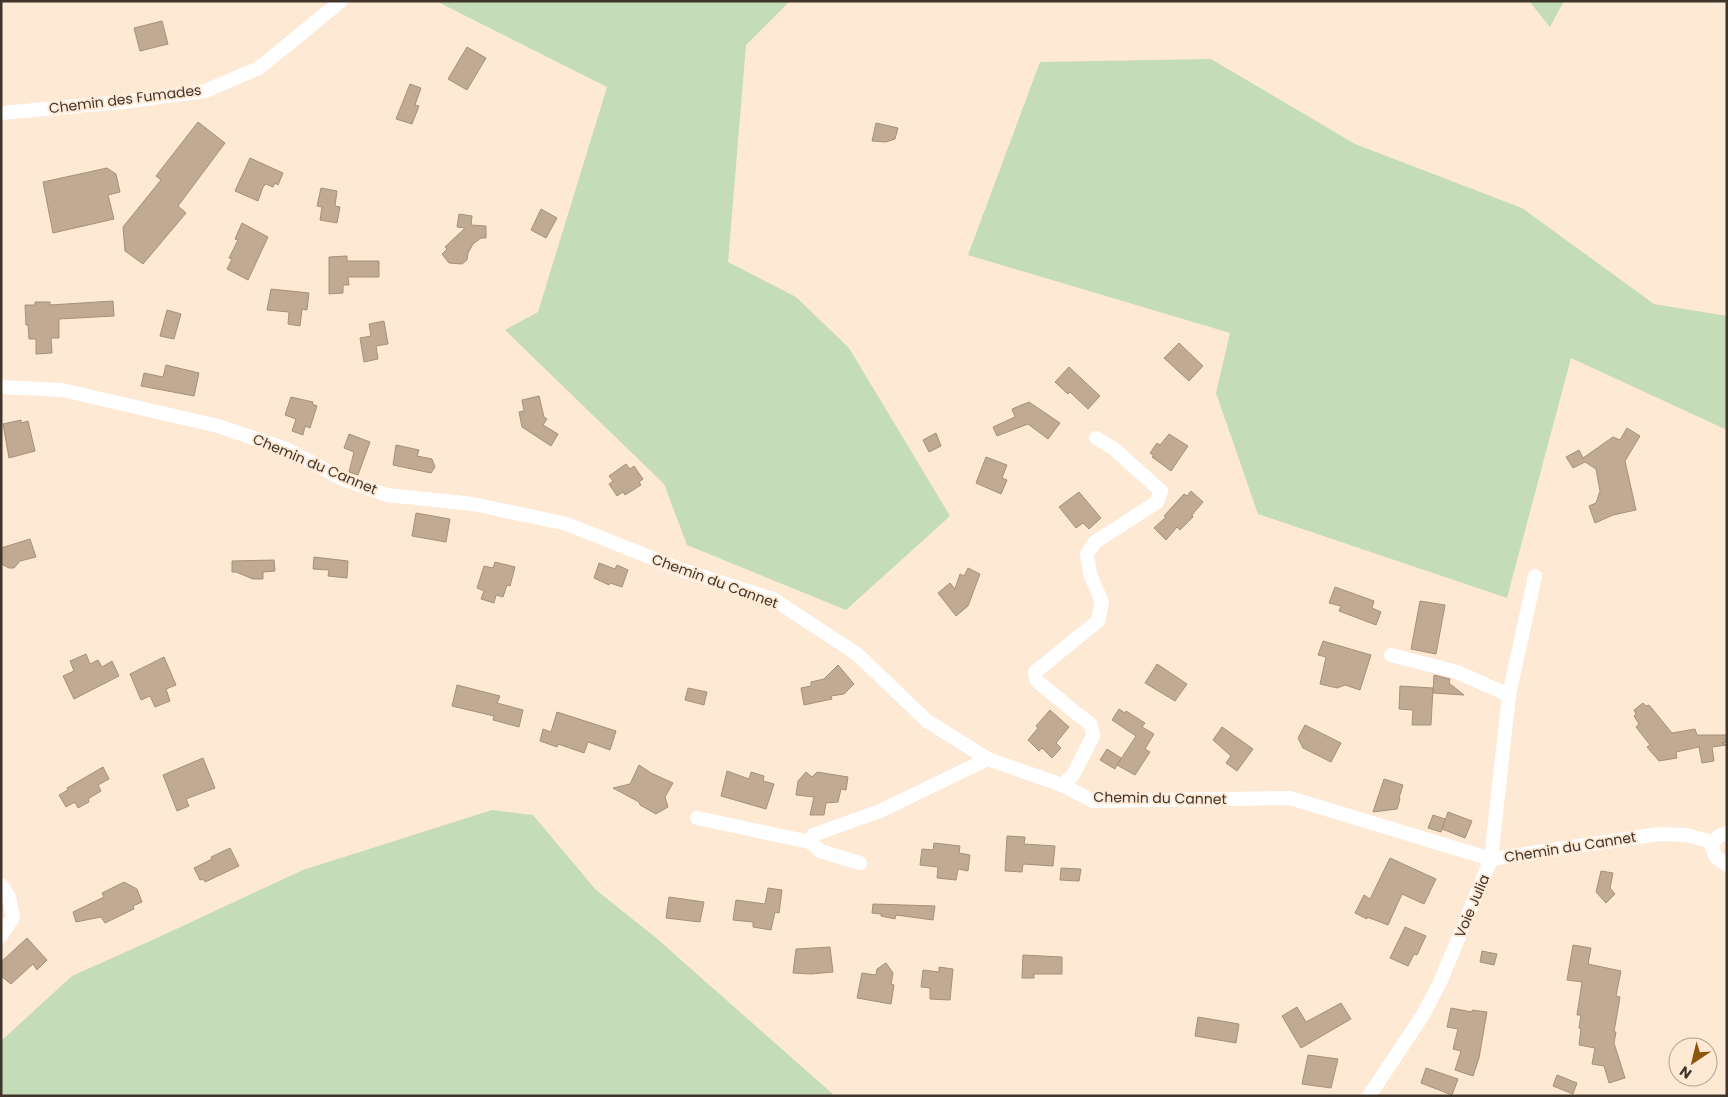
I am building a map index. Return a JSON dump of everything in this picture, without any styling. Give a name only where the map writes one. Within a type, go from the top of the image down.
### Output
[{"type":"street","name":"Chemin des Fumades","points":[[1,113],[122,102],[204,91],[259,68],[341,1]]},
{"type":"street","name":"Chemin du Cannet","points":[[1,387],[62,390],[218,426],[286,449],[345,480],[387,495],[473,504],[567,524],[682,570],[773,599],[856,654],[927,721],[988,759],[1062,785],[1093,801],[1290,798],[1491,859],[1659,834],[1686,836],[1713,842]]},
{"type":"street","points":[[1062,785],[1073,775],[1093,736],[1091,725],[1037,681],[1035,672],[1098,621],[1102,602],[1090,574],[1087,554],[1095,542],[1157,502],[1161,491],[1113,448],[1096,438]]},
{"type":"street","name":"Voie Julia","points":[[1369,1096],[1423,1014],[1436,989],[1491,859],[1509,695],[1535,576]]},
{"type":"street","points":[[1391,655],[1456,672],[1509,695]]},
{"type":"street","points":[[810,842],[812,835],[880,811],[988,759]]},
{"type":"street","points":[[697,818],[810,842],[820,850],[860,863]]},
{"type":"street","points":[[1727,833],[1719,836],[1713,842],[1712,848],[1716,857],[1727,865]]},
{"type":"street","points":[[1,884],[9,897],[13,917],[1,936]]},
{"type":"green space","points":[[436,1],[790,1],[746,45],[728,262],[796,297],[849,348],[950,516],[846,610],[687,545],[664,484],[505,330],[538,312],[607,87]]},
{"type":"green space","points":[[1529,1],[1564,1],[1550,27]]},
{"type":"green space","points":[[1211,59],[1355,144],[1522,208],[1654,304],[1727,316],[1727,430],[1571,358],[1507,598],[1258,514],[1216,393],[1230,333],[968,255],[1040,62]]},
{"type":"green space","points":[[492,810],[533,815],[596,890],[655,937],[835,1096],[1,1096],[1,1041],[72,976],[303,870]]},
{"type":"building","points":[[162,21],[168,44],[140,51],[134,28]]},
{"type":"building","points":[[467,47],[486,58],[467,90],[448,79]]},
{"type":"building","points":[[410,84],[421,88],[415,105],[419,106],[412,124],[396,119]]},
{"type":"building","points":[[198,122],[225,143],[178,206],[186,213],[143,264],[125,251],[123,227],[161,180],[156,176]]},
{"type":"building","points":[[876,123],[898,128],[895,139],[886,142],[872,141]]},
{"type":"building","points":[[250,158],[283,173],[278,185],[275,183],[273,187],[266,184],[263,187],[258,201],[235,191]]},
{"type":"building","points":[[107,168],[116,174],[120,192],[108,195],[114,219],[53,233],[43,182]]},
{"type":"building","points":[[321,188],[337,191],[335,206],[340,207],[337,223],[320,220],[322,207],[317,206]]},
{"type":"building","points":[[541,209],[557,218],[546,238],[531,230]]},
{"type":"building","points":[[459,214],[472,216],[471,225],[486,226],[486,238],[481,238],[473,244],[468,253],[467,260],[462,264],[449,263],[442,254],[447,249],[445,247],[465,228],[457,227]]},
{"type":"building","points":[[242,223],[268,237],[248,280],[227,269],[232,259],[229,258],[238,240],[235,239]]},
{"type":"building","points":[[347,256],[347,261],[379,261],[379,277],[348,277],[349,285],[343,285],[343,293],[329,294],[329,257]]},
{"type":"building","points":[[271,289],[309,293],[307,310],[302,309],[300,326],[288,324],[289,312],[267,310]]},
{"type":"building","points":[[113,301],[114,316],[59,319],[59,338],[51,338],[52,353],[36,354],[36,339],[29,339],[25,305],[35,305],[35,302],[50,302],[50,305]]},
{"type":"building","points":[[167,310],[181,314],[174,339],[160,336]]},
{"type":"building","points":[[384,321],[388,344],[376,346],[378,359],[364,362],[360,338],[371,336],[369,324]]},
{"type":"building","points":[[1179,343],[1203,366],[1189,381],[1164,358]]},
{"type":"building","points":[[166,365],[199,373],[194,396],[141,386],[144,373],[163,377]]},
{"type":"building","points":[[1069,367],[1100,396],[1088,409],[1070,392],[1068,394],[1055,382]]},
{"type":"building","points":[[539,396],[544,417],[547,419],[543,425],[558,434],[551,446],[522,427],[519,412],[524,411],[522,400]]},
{"type":"building","points":[[291,397],[313,402],[312,404],[317,406],[310,428],[305,426],[303,435],[292,431],[296,419],[285,415]]},
{"type":"building","points":[[1029,402],[1060,423],[1048,439],[1028,424],[997,436],[993,427],[1015,417],[1012,409]]},
{"type":"building","points":[[21,420],[21,423],[28,421],[35,451],[9,458],[3,424]]},
{"type":"building","points":[[1627,428],[1640,436],[1625,461],[1636,510],[1613,515],[1595,523],[1589,506],[1596,503],[1600,491],[1596,469],[1585,462],[1573,468],[1566,457],[1579,450],[1583,458],[1613,437],[1620,440]]},
{"type":"building","points":[[936,433],[941,446],[929,452],[923,440]]},
{"type":"building","points":[[349,434],[370,442],[358,475],[349,472],[354,452],[344,448]]},
{"type":"building","points":[[1169,434],[1188,446],[1171,471],[1152,457],[1154,456],[1150,453],[1157,443],[1160,445]]},
{"type":"building","points":[[396,445],[419,450],[417,456],[432,459],[435,467],[431,473],[393,465]]},
{"type":"building","points":[[986,457],[1007,465],[1002,478],[1007,480],[1001,494],[976,483]]},
{"type":"building","points":[[626,464],[630,469],[634,466],[643,479],[639,482],[641,485],[625,495],[623,492],[617,496],[609,484],[613,481],[609,476]]},
{"type":"building","points":[[1191,491],[1203,502],[1192,515],[1193,517],[1180,530],[1177,527],[1166,540],[1154,528],[1166,517],[1164,516],[1184,494],[1187,496]]},
{"type":"building","points":[[1079,492],[1101,518],[1089,529],[1083,523],[1076,528],[1059,507]]},
{"type":"building","points":[[416,513],[450,519],[446,542],[412,536]]},
{"type":"building","points":[[30,539],[36,557],[20,561],[14,568],[1,564],[1,548]]},
{"type":"building","points":[[314,557],[348,561],[347,578],[328,576],[329,570],[313,569]]},
{"type":"building","points":[[274,560],[275,571],[263,572],[263,579],[253,579],[232,572],[232,561]]},
{"type":"building","points":[[495,562],[515,567],[510,586],[507,585],[503,597],[496,595],[494,603],[481,599],[484,591],[477,588],[484,566],[493,568]]},
{"type":"building","points":[[599,563],[615,569],[617,565],[628,570],[622,587],[610,583],[609,585],[594,578]]},
{"type":"building","points":[[968,568],[980,574],[968,606],[956,616],[938,593],[950,583],[955,589],[960,574],[964,576]]},
{"type":"building","points":[[1335,587],[1374,601],[1372,608],[1381,612],[1376,625],[1339,611],[1341,606],[1329,603]]},
{"type":"building","points":[[1420,601],[1445,605],[1436,654],[1411,649]]},
{"type":"building","points":[[1323,641],[1371,655],[1360,690],[1345,685],[1337,688],[1320,684],[1326,657],[1318,655]]},
{"type":"building","points":[[86,654],[90,664],[98,660],[102,667],[112,661],[119,676],[74,699],[63,676],[74,671],[70,661]]},
{"type":"building","points":[[164,657],[176,685],[166,689],[170,701],[155,707],[150,696],[141,700],[130,674]]},
{"type":"building","points":[[1157,664],[1187,684],[1175,701],[1145,683]]},
{"type":"building","points":[[838,665],[854,684],[844,694],[831,696],[832,699],[804,705],[801,688],[811,686],[811,682],[824,679]]},
{"type":"building","points":[[1434,675],[1450,679],[1449,683],[1464,695],[1433,693]]},
{"type":"building","points":[[457,685],[500,696],[497,703],[523,710],[519,727],[493,720],[494,716],[452,706]]},
{"type":"building","points":[[1400,686],[1433,688],[1431,725],[1412,725],[1413,710],[1399,709]]},
{"type":"building","points":[[688,688],[707,692],[704,705],[685,700]]},
{"type":"building","points":[[1643,703],[1646,706],[1649,705],[1672,733],[1695,729],[1697,735],[1727,735],[1727,742],[1722,743],[1727,745],[1712,747],[1714,761],[1702,763],[1699,747],[1676,752],[1677,758],[1659,761],[1647,747],[1650,745],[1636,727],[1639,724],[1634,716],[1636,714],[1634,710]]},
{"type":"building","points":[[1119,709],[1125,713],[1126,711],[1145,723],[1142,727],[1154,734],[1145,749],[1150,752],[1135,775],[1117,765],[1136,736],[1112,720]]},
{"type":"building","points":[[1050,710],[1069,727],[1056,743],[1061,748],[1052,758],[1042,748],[1039,751],[1028,740],[1038,728],[1036,726]]},
{"type":"building","points":[[557,712],[616,731],[610,750],[588,742],[584,753],[558,744],[557,747],[540,741],[543,729],[551,732]]},
{"type":"building","points":[[1305,725],[1341,743],[1331,762],[1303,748],[1298,738]]},
{"type":"building","points":[[1222,727],[1253,749],[1237,771],[1226,763],[1231,756],[1213,740]]},
{"type":"building","points":[[1107,749],[1121,758],[1115,769],[1100,760]]},
{"type":"building","points":[[203,758],[215,788],[186,799],[189,806],[177,811],[163,775]]},
{"type":"building","points":[[639,765],[673,783],[665,797],[668,807],[656,814],[613,788],[630,784]]},
{"type":"building","points":[[103,767],[109,779],[98,785],[101,791],[88,799],[89,802],[78,808],[75,802],[66,807],[59,795],[68,790],[67,788]]},
{"type":"building","points":[[727,771],[749,779],[751,772],[764,776],[763,781],[774,784],[766,809],[721,796]]},
{"type":"building","points":[[806,772],[812,777],[817,772],[848,777],[846,790],[841,789],[838,802],[826,803],[824,815],[810,815],[814,797],[796,795],[798,781]]},
{"type":"building","points":[[1384,779],[1403,785],[1397,809],[1373,812]]},
{"type":"building","points":[[1448,812],[1472,821],[1465,838],[1442,829]]},
{"type":"building","points":[[1433,815],[1445,819],[1441,832],[1428,828]]},
{"type":"building","points":[[1007,836],[1025,837],[1024,844],[1055,846],[1053,866],[1023,864],[1022,872],[1005,871]]},
{"type":"building","points":[[934,843],[960,846],[959,853],[970,855],[968,871],[958,869],[956,880],[937,878],[938,867],[920,865],[922,849],[933,850]]},
{"type":"building","points":[[230,848],[239,866],[205,882],[203,879],[200,880],[194,868]]},
{"type":"building","points":[[1390,858],[1436,879],[1424,904],[1402,894],[1388,925],[1367,917],[1367,919],[1355,913],[1364,895],[1370,899]]},
{"type":"building","points":[[1061,868],[1081,869],[1079,881],[1060,880]]},
{"type":"building","points":[[1601,871],[1613,873],[1610,888],[1615,894],[1606,903],[1596,892]]},
{"type":"building","points":[[124,882],[137,889],[142,902],[133,906],[134,909],[105,923],[101,917],[76,922],[73,912],[104,897],[102,893]]},
{"type":"building","points":[[768,888],[782,890],[779,913],[775,912],[771,930],[753,927],[753,922],[733,920],[736,900],[765,904]]},
{"type":"building","points":[[669,897],[704,902],[700,922],[666,918]]},
{"type":"building","points":[[873,904],[935,906],[933,920],[896,915],[895,919],[881,916],[881,914],[872,913]]},
{"type":"building","points":[[1405,927],[1426,936],[1417,955],[1414,954],[1408,966],[1390,958]]},
{"type":"building","points":[[27,938],[47,960],[37,970],[33,964],[11,984],[1,976],[1,962]]},
{"type":"building","points":[[1573,945],[1591,948],[1588,964],[1621,971],[1616,996],[1620,997],[1614,1043],[1625,1078],[1609,1083],[1604,1066],[1592,1064],[1595,1048],[1579,1045],[1581,1015],[1577,1015],[1582,982],[1567,980]]},
{"type":"building","points":[[830,947],[833,972],[793,973],[796,949]]},
{"type":"building","points":[[1482,951],[1497,954],[1494,965],[1480,962]]},
{"type":"building","points":[[1023,955],[1062,957],[1062,974],[1034,974],[1034,978],[1022,978]]},
{"type":"building","points":[[886,963],[893,973],[891,984],[894,985],[891,1004],[857,998],[862,973],[876,975],[877,969]]},
{"type":"building","points":[[939,967],[953,969],[950,1000],[930,999],[930,988],[921,987],[923,970],[939,972]]},
{"type":"building","points":[[1341,1003],[1351,1019],[1301,1048],[1282,1016],[1297,1007],[1306,1022]]},
{"type":"building","points":[[1451,1008],[1472,1012],[1472,1010],[1487,1012],[1479,1058],[1473,1076],[1455,1070],[1461,1051],[1453,1049],[1458,1029],[1447,1027]]},
{"type":"building","points":[[1198,1017],[1239,1024],[1236,1043],[1195,1036]]},
{"type":"building","points":[[1308,1055],[1338,1059],[1331,1088],[1302,1084]]},
{"type":"building","points":[[1426,1068],[1458,1079],[1452,1095],[1421,1083]]},
{"type":"building","points":[[1557,1075],[1577,1083],[1573,1094],[1553,1086]]}]
